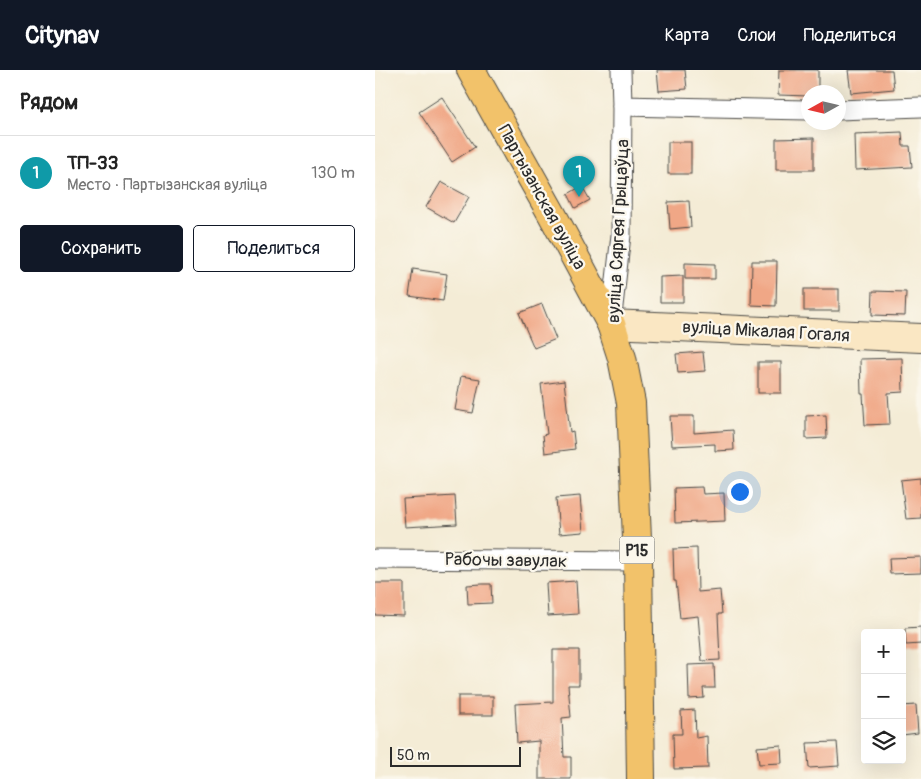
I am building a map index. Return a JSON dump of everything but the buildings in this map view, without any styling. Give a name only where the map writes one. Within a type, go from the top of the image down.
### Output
[{"type":"main road","name":"Партызанская вуліца","points":[[471,70],[611,324]]},
{"type":"main road","name":"вуліца Сяргея Грыцаўца","points":[[611,324],[622,358],[631,403],[638,561],[641,779]]},
{"type":"street","name":"вуліца Сяргея Грыцаўца","points":[[611,324],[621,235],[623,106],[621,70]]},
{"type":"street","points":[[623,106],[801,110]]},
{"type":"street","points":[[846,110],[921,107]]},
{"type":"street","name":"вуліца Мікалая Гогаля","points":[[611,324],[921,338]]},
{"type":"street","name":"Рабочы завулак","points":[[375,559],[638,561]]},
{"type":"place","name":"ТП-33","points":[[579,197]]}]
